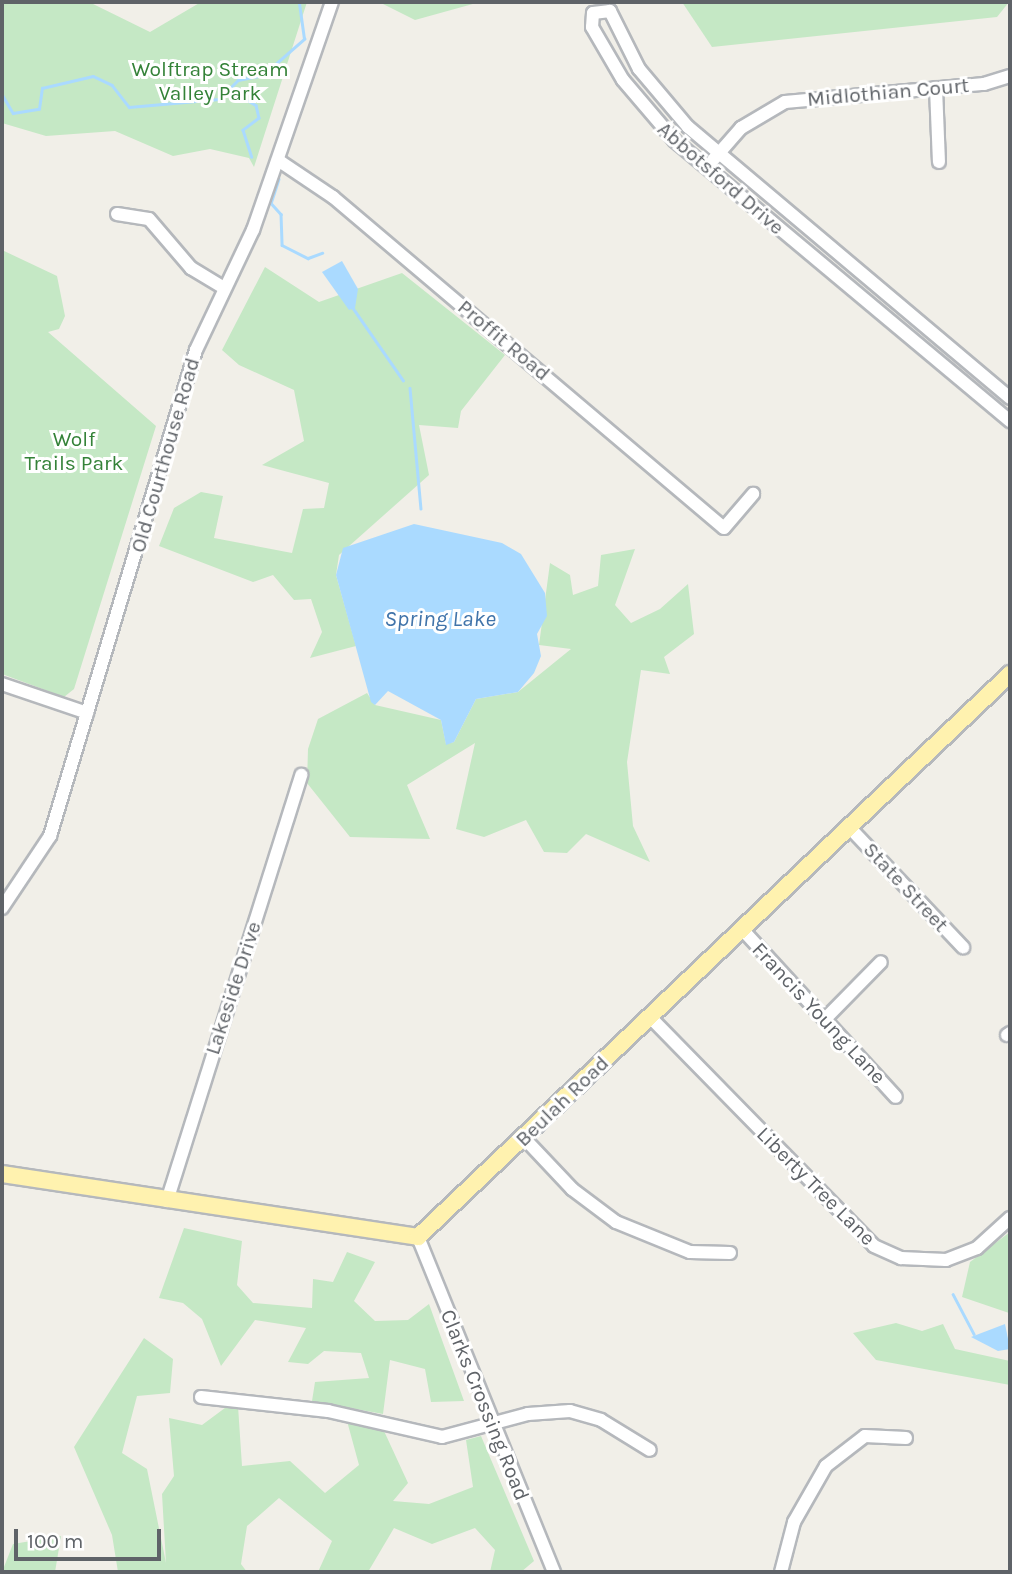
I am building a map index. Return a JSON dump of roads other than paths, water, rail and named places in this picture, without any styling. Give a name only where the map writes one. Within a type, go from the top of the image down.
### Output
[{"type":"main road","name":"Beulah Road","points":[[418,1237],[1010,674]]},
{"type":"main road","points":[[2,1174],[418,1237]]},
{"type":"street","name":"Old Courthouse Road","points":[[2,908],[46,847],[221,286],[248,242],[332,2]]},
{"type":"street","name":"Abbotsford Drive","points":[[1010,398],[718,154],[654,90],[610,11],[593,13],[592,27],[639,102],[706,169],[1010,421]]},
{"type":"street","name":"Midlothian Court","points":[[706,169],[754,117],[785,102],[936,88],[1010,75]]},
{"type":"street","points":[[936,88],[939,162]]},
{"type":"street","name":"Proffit Road","points":[[278,160],[333,197],[724,528],[753,494]]},
{"type":"street","points":[[117,214],[149,219],[191,268],[221,286]]},
{"type":"street","points":[[2,684],[87,713]]},
{"type":"street","name":"Lakeside Drive","points":[[167,1201],[301,775]]},
{"type":"street","name":"State Street","points":[[849,827],[963,947]]},
{"type":"street","name":"Francis Young Lane","points":[[741,929],[826,1018],[896,1097]]},
{"type":"street","points":[[826,1018],[881,962]]},
{"type":"street","name":"Liberty Tree Lane","points":[[650,1017],[874,1246],[901,1258],[946,1260],[976,1248],[1010,1219]]},
{"type":"street","points":[[524,1138],[582,1198],[616,1222],[691,1252],[730,1252]]},
{"type":"street","name":"Clarks Crossing Road","points":[[418,1237],[548,1569]]},
{"type":"street","points":[[201,1396],[328,1411],[442,1437],[536,1413],[580,1413],[650,1450]]},
{"type":"street","points":[[781,1572],[794,1521],[826,1466],[866,1436],[906,1438]]},
{"type":"water","points":[[342,261],[358,289],[355,308],[349,310],[322,272]]},
{"type":"water","name":"Spring Lake","points":[[414,524],[502,543],[521,554],[545,593],[547,616],[537,634],[541,656],[534,673],[518,692],[476,699],[454,742],[446,745],[441,720],[388,691],[375,705],[371,702],[336,575],[343,548]]},
{"type":"water","points":[[1005,1324],[1010,1349],[998,1351],[971,1337]]},
{"type":"waterway","points":[[2,94],[13,113],[39,109],[42,88],[93,76],[112,85],[129,107],[219,99],[238,80],[263,75],[304,39],[299,2]]},
{"type":"waterway","points":[[780,2],[788,2]]},
{"type":"waterway","points":[[229,89],[256,105],[259,118],[243,130],[252,157]]},
{"type":"waterway","points":[[279,179],[271,203],[281,214],[282,245],[308,258],[322,253]]},
{"type":"waterway","points":[[353,308],[403,380]]},
{"type":"waterway","points":[[410,388],[421,508]]},
{"type":"waterway","points":[[953,1294],[974,1334]]},
{"type":"park label","name":"Wolftrap Stream Valley Park","points":[[210,81]]},
{"type":"park label","name":"Wolf Trails Park","points":[[74,451]]}]
